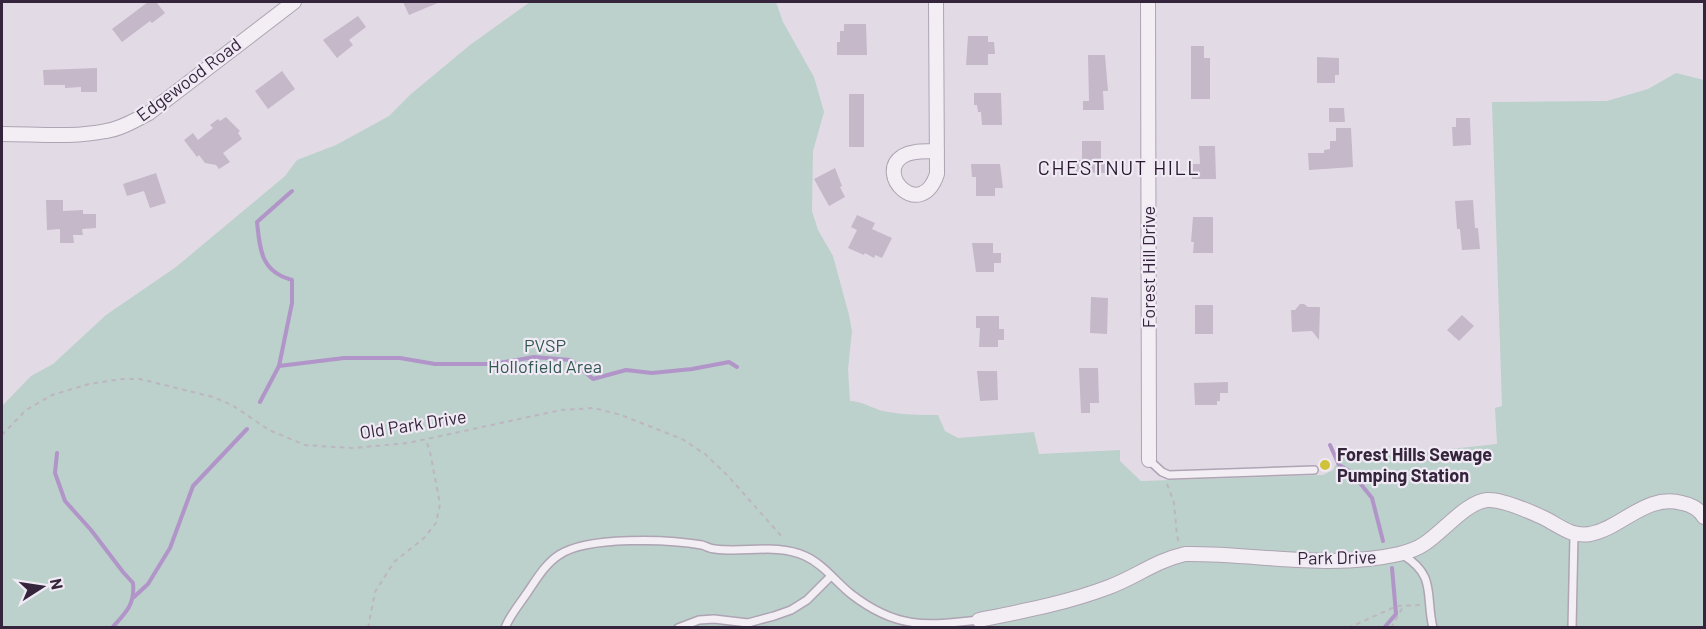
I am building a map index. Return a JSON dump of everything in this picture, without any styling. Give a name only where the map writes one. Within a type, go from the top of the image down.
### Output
[{"type":"street","name":"Edgewood Road","points":[[2,134],[82,134],[108,131],[130,124],[294,2]]},
{"type":"street","points":[[936,2],[937,151],[937,174],[933,186],[927,192],[916,195],[906,193],[898,186],[894,178],[895,168],[900,159],[914,152],[937,151]]},
{"type":"street","name":"Forest Hill Drive","points":[[1148,2],[1149,460]]},
{"type":"street","name":"Park Drive","points":[[979,623],[1074,600],[1113,586],[1160,561],[1185,554],[1345,561],[1400,554],[1424,544],[1476,504],[1487,500],[1544,518],[1574,535]]},
{"type":"street","points":[[1574,535],[1603,530],[1641,508],[1658,502],[1674,500],[1688,504],[1700,510],[1704,517]]},
{"type":"lane","points":[[1149,460],[1169,475],[1314,470]]},
{"type":"lane","points":[[1572,627],[1574,535]]},
{"type":"lane","points":[[505,627],[539,575],[556,556],[585,544],[659,541],[713,549],[778,550],[804,555],[818,564],[853,595],[883,614],[906,623],[930,625],[979,623]]},
{"type":"lane","points":[[1400,554],[1417,564],[1426,580],[1433,627]]},
{"type":"lane","points":[[678,627],[699,620],[714,619],[748,623],[783,613],[807,600],[831,576]]},
{"type":"path","name":"Old Park Drive","points":[[2,435],[26,410],[52,395],[89,384],[122,379],[140,379],[213,397],[232,405],[269,430],[305,445],[353,448],[408,443],[561,410],[594,408],[682,439],[705,454],[728,476],[782,538],[804,555]]},
{"type":"path","points":[[368,627],[375,592],[394,562],[424,538],[436,524],[440,504],[426,440]]},
{"type":"path","points":[[1149,460],[1167,484],[1174,502],[1177,536],[1185,554]]},
{"type":"path","points":[[1348,627],[1397,606],[1431,604]]},
{"type":"path","points":[[1391,627],[1404,605]]},
{"type":"green space","name":"PVSP Hollofield Area","points":[[530,2],[776,2],[783,22],[814,77],[824,112],[813,151],[812,211],[818,230],[833,256],[849,315],[852,331],[848,369],[850,401],[890,412],[938,415],[945,431],[958,438],[1034,432],[1039,454],[1120,450],[1120,461],[1141,481],[1323,475],[1333,470],[1340,457],[1385,456],[1497,444],[1495,408],[1502,406],[1492,102],[1607,101],[1648,89],[1676,73],[1704,80],[1704,627],[2,628],[2,406],[31,376],[53,364],[106,315],[176,267],[285,176],[297,160],[336,145],[389,116],[411,94],[470,45]]},
{"type":"building","points":[[148,2],[156,2],[165,13],[122,42],[112,29]]},
{"type":"building","points":[[403,2],[440,2],[409,15]]},
{"type":"building","points":[[358,16],[366,27],[349,40],[353,45],[337,58],[323,40]]},
{"type":"building","points":[[844,24],[866,24],[867,55],[837,55],[837,42],[840,42],[840,31],[844,31]]},
{"type":"building","points":[[968,36],[988,36],[988,42],[994,42],[995,54],[988,54],[988,65],[966,65]]},
{"type":"building","points":[[1191,46],[1204,46],[1204,58],[1210,58],[1210,99],[1191,99]]},
{"type":"building","points":[[1088,55],[1105,55],[1108,91],[1103,91],[1104,110],[1083,110],[1083,101],[1089,101]]},
{"type":"building","points":[[1317,57],[1339,58],[1339,75],[1335,75],[1335,83],[1317,83]]},
{"type":"building","points":[[97,68],[97,92],[81,92],[81,87],[65,88],[65,85],[44,85],[43,70]]},
{"type":"building","points":[[282,71],[295,89],[268,109],[255,91]]},
{"type":"building","points":[[974,93],[1001,93],[1002,125],[982,125],[981,112],[978,112],[977,105],[974,105]]},
{"type":"building","points":[[849,94],[864,94],[864,147],[849,147]]},
{"type":"building","points":[[1329,108],[1344,108],[1345,122],[1329,122]]},
{"type":"building","points":[[226,117],[240,131],[238,133],[242,139],[223,153],[230,162],[219,169],[216,165],[205,163],[199,155],[197,157],[184,140],[193,133],[198,140],[213,128],[210,125]]},
{"type":"building","points":[[1456,118],[1470,118],[1471,145],[1453,146],[1452,127],[1456,127]]},
{"type":"building","points":[[1336,128],[1351,128],[1353,167],[1309,170],[1308,153],[1324,153],[1324,150],[1330,149],[1330,141],[1336,141]]},
{"type":"building","points":[[1082,141],[1101,141],[1101,160],[1107,160],[1107,173],[1076,172],[1076,160],[1082,160]]},
{"type":"building","points":[[1199,146],[1215,146],[1216,179],[1192,179],[1192,164],[1200,164]]},
{"type":"building","points":[[971,164],[1000,164],[1003,188],[995,188],[995,196],[976,196],[976,177],[972,177]]},
{"type":"building","points":[[835,168],[845,197],[829,206],[814,179]]},
{"type":"building","points":[[156,173],[166,203],[150,208],[144,191],[127,196],[123,184]]},
{"type":"building","points":[[46,200],[63,200],[63,211],[83,210],[83,214],[96,214],[96,228],[82,229],[83,235],[73,235],[74,243],[60,243],[60,229],[47,230]]},
{"type":"building","points":[[1473,200],[1475,228],[1478,228],[1480,249],[1462,250],[1460,229],[1457,229],[1455,201]]},
{"type":"building","points":[[857,215],[875,223],[872,229],[892,238],[882,258],[875,255],[874,258],[848,248],[857,230],[851,227]]},
{"type":"building","points":[[1193,217],[1213,217],[1213,253],[1193,253],[1194,242],[1191,242]]},
{"type":"building","points":[[972,243],[993,243],[993,253],[1001,253],[1001,263],[994,263],[994,272],[976,272]]},
{"type":"building","points":[[1091,297],[1108,298],[1107,334],[1090,333]]},
{"type":"building","points":[[1300,304],[1320,307],[1319,340],[1312,331],[1292,332],[1291,310],[1295,310]]},
{"type":"building","points":[[1195,305],[1213,305],[1213,334],[1195,334]]},
{"type":"building","points":[[1462,315],[1474,326],[1459,341],[1447,330]]},
{"type":"building","points":[[976,316],[999,316],[999,329],[1004,329],[1004,340],[998,340],[998,347],[979,347],[980,328],[976,328]]},
{"type":"building","points":[[1079,368],[1098,368],[1099,403],[1090,403],[1090,413],[1081,413]]},
{"type":"building","points":[[977,371],[997,371],[998,400],[980,401]]},
{"type":"building","points":[[1228,382],[1228,393],[1220,393],[1220,401],[1217,401],[1217,405],[1195,405],[1194,383]]},
{"type":"waterway","points":[[260,402],[279,366],[292,303],[292,280],[274,272],[268,266],[261,251],[257,222],[292,191]]},
{"type":"waterway","points":[[279,366],[344,358],[400,358],[435,364],[493,364],[534,357],[571,360],[593,379],[626,370],[652,373],[729,362],[737,367]]},
{"type":"waterway","points":[[134,597],[148,584],[170,548],[193,486],[247,429]]},
{"type":"waterway","points":[[1330,445],[1339,465],[1351,472],[1372,498],[1383,541]]},
{"type":"waterway","points":[[57,453],[55,473],[65,501],[133,583],[131,603],[112,628]]},
{"type":"waterway","points":[[1384,628],[1396,614],[1392,568]]},
{"type":"place","name":"Forest Hills Sewage Pumping Station","points":[[1325,465]]},
{"type":"district","name":"CHESTNUT HILL","points":[[1119,168]]}]
